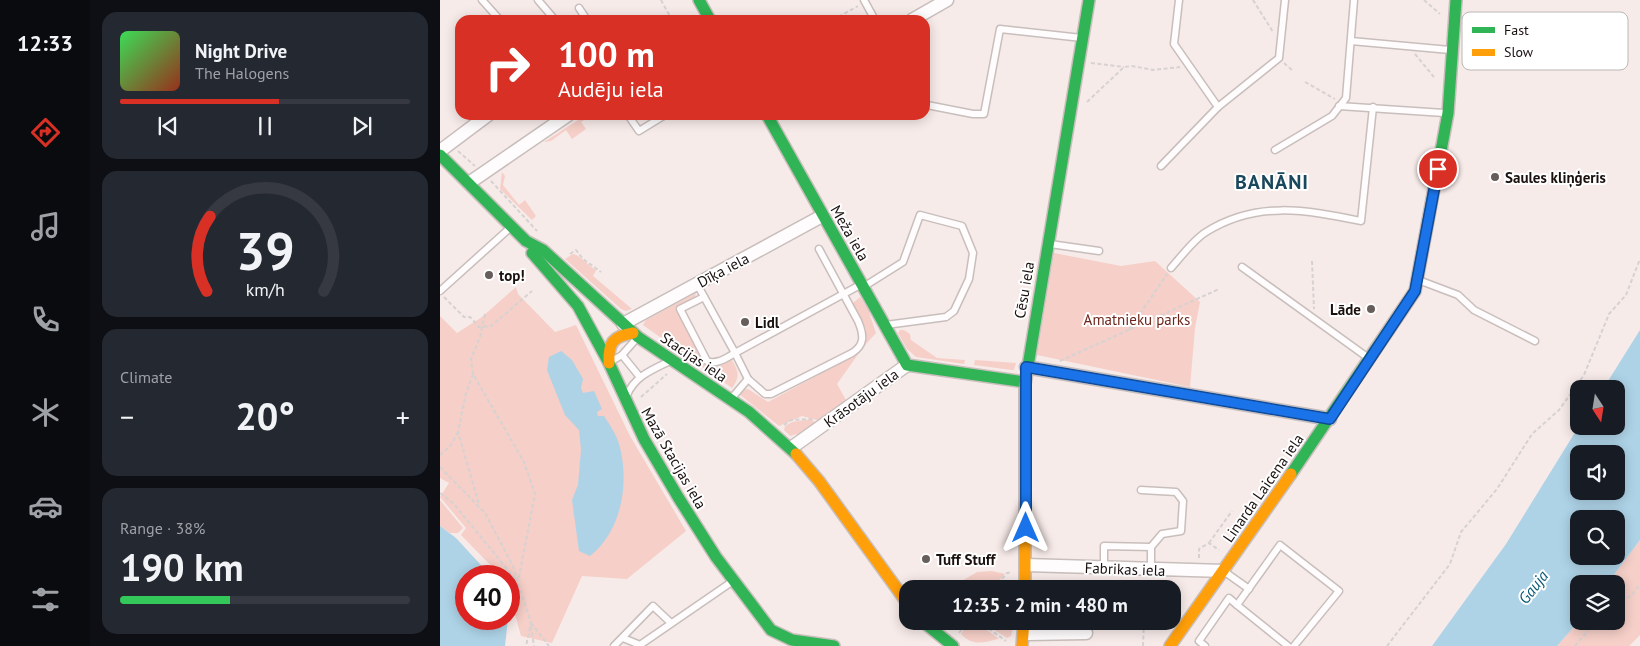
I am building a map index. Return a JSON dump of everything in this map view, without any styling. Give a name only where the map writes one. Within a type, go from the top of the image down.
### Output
[{"type":"main road","points":[[699,0],[707,15]]},
{"type":"main road","name":"Cēsu iela","points":[[1025,580],[1026,367],[1089,0]]},
{"type":"main road","name":"Linarda Laicena iela","points":[[1170,646],[1330,419],[1415,291],[1448,113],[1454,51],[1456,0]]},
{"type":"main road","name":"Meža iela","points":[[770,120],[822,216],[865,284],[907,365]]},
{"type":"main road","name":"Stacijas iela","points":[[440,153],[526,241],[543,250],[623,324],[672,365],[730,399],[794,457],[819,481],[899,592]]},
{"type":"main road","name":"Mazā Stacijas iela","points":[[526,241],[534,256],[578,306],[630,400],[644,439],[678,498],[771,630],[789,643],[834,646]]},
{"type":"main road","points":[[550,273],[572,290],[588,313],[604,326],[623,324]]},
{"type":"main road","points":[[609,363],[608,348],[612,339],[617,336],[636,335]]},
{"type":"main road","name":"Krāsotāju iela","points":[[907,365],[1025,382]]},
{"type":"main road","points":[[936,630],[955,642]]},
{"type":"main road","points":[[1009,643],[1024,630]]},
{"type":"main road","points":[[1022,646],[1025,630]]},
{"type":"street","points":[[921,15],[947,0]]},
{"type":"street","points":[[440,153],[482,120]]},
{"type":"street","points":[[469,183],[561,120]]},
{"type":"street","name":"Dīķa iela","points":[[623,324],[822,216]]},
{"type":"street","name":"Krāsotāju iela","points":[[794,457],[822,426],[907,365]]},
{"type":"street","points":[[1026,367],[1330,419]]},
{"type":"street","name":"Fabrikas iela","points":[[1026,565],[1224,571]]},
{"type":"street","points":[[1040,630],[1086,633]]},
{"type":"street","points":[[776,632],[777,646]]},
{"type":"lane","points":[[482,0],[496,15]]},
{"type":"lane","points":[[538,0],[551,15]]},
{"type":"lane","points":[[1179,0],[1174,44],[1218,108]]},
{"type":"lane","points":[[1161,166],[1218,108],[1278,58],[1285,0]]},
{"type":"lane","points":[[1275,150],[1332,116],[1346,98],[1354,0]]},
{"type":"lane","points":[[864,1],[872,15]]},
{"type":"lane","points":[[580,8],[584,15]]},
{"type":"lane","points":[[930,106],[973,114],[984,114],[1000,29],[1083,38]]},
{"type":"lane","points":[[1351,42],[1454,51]]},
{"type":"lane","points":[[1341,105],[1448,113]]},
{"type":"lane","points":[[1171,268],[1205,233],[1252,214],[1271,209],[1308,210],[1361,221],[1374,120],[1373,108]]},
{"type":"lane","points":[[631,120],[639,132],[657,120]]},
{"type":"lane","points":[[704,296],[680,309],[707,361],[712,363],[735,353],[903,262],[920,215],[962,226],[973,253],[969,279],[954,311],[946,317],[885,325]]},
{"type":"lane","points":[[440,292],[511,227]]},
{"type":"lane","points":[[1048,244],[1099,251]]},
{"type":"lane","points":[[697,284],[748,379],[765,394],[771,394],[859,348],[864,334],[819,249]]},
{"type":"lane","points":[[1242,267],[1370,359]]},
{"type":"lane","points":[[1417,279],[1458,295],[1474,310],[1535,341]]},
{"type":"lane","points":[[609,363],[622,355],[636,335]]},
{"type":"lane","points":[[622,355],[639,376]]},
{"type":"lane","points":[[630,400],[630,386],[639,376],[672,365]]},
{"type":"lane","points":[[730,399],[748,379]]},
{"type":"lane","points":[[1140,490],[1176,492],[1183,501],[1181,531],[1162,534],[1151,547],[1151,569]]},
{"type":"lane","points":[[1238,604],[1280,545],[1339,591],[1294,646]]},
{"type":"lane","points":[[1104,568],[1104,546],[1151,547]]},
{"type":"lane","points":[[1224,571],[1249,588]]},
{"type":"lane","points":[[623,638],[640,645],[734,580]]},
{"type":"lane","points":[[1205,646],[1199,640],[1229,598],[1288,646]]},
{"type":"lane","points":[[614,646],[654,606],[671,623]]},
{"type":"path","points":[[660,0],[669,15]]},
{"type":"path","points":[[1253,0],[1274,34]]},
{"type":"path","points":[[1424,0],[1446,18]]},
{"type":"path","points":[[841,15],[864,1]]},
{"type":"path","points":[[1408,47],[1437,80]]},
{"type":"path","points":[[1079,62],[1124,68],[1132,66],[1153,70],[1190,66]]},
{"type":"path","points":[[1084,104],[1124,68]]},
{"type":"path","points":[[1306,82],[1341,105]]},
{"type":"path","points":[[454,147],[474,165]]},
{"type":"path","points":[[576,250],[583,259],[601,272]]},
{"type":"path","points":[[1387,646],[1450,564],[1461,532],[1497,488],[1532,434],[1559,410],[1584,374],[1609,314],[1626,295],[1640,260]]},
{"type":"path","points":[[1312,261],[1314,318]]},
{"type":"path","points":[[1129,330],[1171,268]]},
{"type":"path","points":[[1052,360],[1061,361],[1219,289]]},
{"type":"path","points":[[440,292],[464,317],[470,317],[479,327],[491,326],[532,291]]},
{"type":"path","points":[[485,314],[470,359],[473,374],[524,462],[535,494],[520,572]]},
{"type":"path","points":[[630,400],[672,365]]},
{"type":"path","points":[[440,455],[451,445],[458,432],[466,394],[473,374]]},
{"type":"path","points":[[779,430],[792,420],[802,418],[812,418],[822,426]]},
{"type":"path","points":[[458,432],[479,506],[512,565]]},
{"type":"path","points":[[440,467],[479,506]]},
{"type":"path","points":[[440,493],[453,503],[504,565]]},
{"type":"path","points":[[1198,562],[1199,549],[1209,543],[1232,511]]},
{"type":"path","points":[[1209,543],[1225,555]]},
{"type":"path","points":[[1001,580],[1007,573],[1014,571]]},
{"type":"path","points":[[1625,599],[1633,594],[1640,584]]},
{"type":"path","points":[[520,588],[531,623],[534,646]]},
{"type":"path","points":[[526,646],[531,623]]},
{"type":"path","points":[[531,623],[549,646]]},
{"type":"path","points":[[955,642],[962,630]]},
{"type":"path","points":[[991,630],[1009,643]]},
{"type":"path","points":[[1143,646],[1144,630]]},
{"type":"path","points":[[1576,646],[1589,630]]},
{"type":"green space","points":[[578,120],[584,120],[581,122],[586,129],[572,139],[566,130],[551,141],[544,142]]},
{"type":"green space","points":[[502,172],[505,176],[503,185],[519,205],[525,200],[536,216],[532,220],[500,189]]},
{"type":"green space","name":"Amatnieku parks","points":[[1054,253],[1121,266],[1155,261],[1200,302],[1195,328],[1190,387],[1037,355]]},
{"type":"green space","points":[[573,254],[596,270],[593,276],[632,309],[626,311],[621,309],[565,259]]},
{"type":"green space","points":[[516,287],[518,294],[555,332],[576,325],[630,436],[686,531],[627,579],[582,576],[552,643],[521,636],[519,630],[520,565],[490,565],[461,535],[466,528],[440,497],[449,483],[440,478],[440,316],[457,333],[482,317]]},
{"type":"green space","points":[[696,293],[695,298],[675,308],[705,365],[714,369],[732,360],[738,374],[732,388],[643,325],[646,320]]},
{"type":"green space","points":[[860,297],[868,309],[876,333],[865,345],[866,329],[853,303]]},
{"type":"green space","points":[[900,330],[910,334],[911,340],[937,358],[965,360],[964,364],[916,357],[907,349],[898,333]]},
{"type":"green space","points":[[859,353],[837,384],[846,400],[820,421],[802,416],[779,426],[739,394],[742,390],[748,389],[768,402]]},
{"type":"green space","points":[[975,360],[1016,363],[1014,370],[1012,370],[974,365]]},
{"type":"green space","points":[[812,419],[815,423],[799,437],[797,434],[790,436],[784,430],[785,426],[792,422]]},
{"type":"green space","points":[[440,500],[463,528],[458,533],[450,533],[440,526]]},
{"type":"green space","points":[[1640,540],[1640,635],[1629,646],[1557,646],[1571,630],[1625,630],[1625,575],[1614,575],[1621,565],[1625,565],[1625,560]]},
{"type":"green space","points":[[992,571],[1005,574],[1000,580],[963,580],[977,572]]},
{"type":"green space","points":[[963,630],[987,630],[998,639],[974,642],[961,634]]},
{"type":"green space","points":[[994,630],[1013,630],[1011,636],[1007,638]]},
{"type":"water","name":"Gauja","points":[[1640,330],[1640,540],[1625,560],[1625,510],[1570,510],[1570,565],[1621,565],[1614,575],[1570,575],[1571,630],[1557,646],[1432,646],[1506,544],[1573,435],[1625,435],[1625,380],[1609,380]]},
{"type":"water","points":[[561,351],[572,360],[583,379],[581,388],[583,393],[594,391],[602,409],[597,412],[598,416],[604,416],[613,430],[619,444],[622,459],[624,474],[621,505],[610,533],[601,546],[590,556],[579,551],[572,500],[578,485],[581,450],[579,430],[565,415],[547,370],[549,357]]},
{"type":"water","points":[[440,526],[456,538],[481,565],[455,565],[455,630],[507,630],[505,646],[440,646]]},
{"type":"traffic: fast","points":[[699,0],[707,15]]},
{"type":"traffic: fast","points":[[1025,384],[1089,0]]},
{"type":"traffic: fast","points":[[1291,474],[1415,291],[1448,113],[1456,0]]},
{"type":"traffic: fast","points":[[770,120],[907,365],[1025,382]]},
{"type":"traffic: fast","points":[[440,155],[526,241],[543,250],[638,337],[749,412],[796,454]]},
{"type":"traffic: fast","points":[[532,253],[578,306],[609,363],[644,439],[678,497],[716,557],[771,630],[792,640],[834,646]]},
{"type":"traffic: fast","points":[[933,630],[953,646]]},
{"type":"traffic: slow","points":[[609,363],[613,342],[621,336],[633,333]]},
{"type":"traffic: slow","points":[[1025,384],[1025,580]]},
{"type":"traffic: slow","points":[[796,454],[819,481],[899,592]]},
{"type":"traffic: slow","points":[[1170,646],[1291,474]]},
{"type":"traffic: slow","points":[[1022,646],[1023,630]]},
{"type":"place","name":"Saules kliņģeris","points":[[1495,177]]},
{"type":"place","name":"top!","points":[[489,275]]},
{"type":"place","name":"Lāde","points":[[1371,309]]},
{"type":"place","name":"Lidl","points":[[745,322]]},
{"type":"place","name":"Tuff Stuff","points":[[926,559]]},
{"type":"district","name":"BANĀNI","points":[[1272,182]]},
{"type":"route","points":[[1026,528],[1026,367],[1330,419],[1415,291],[1438,169]]}]
